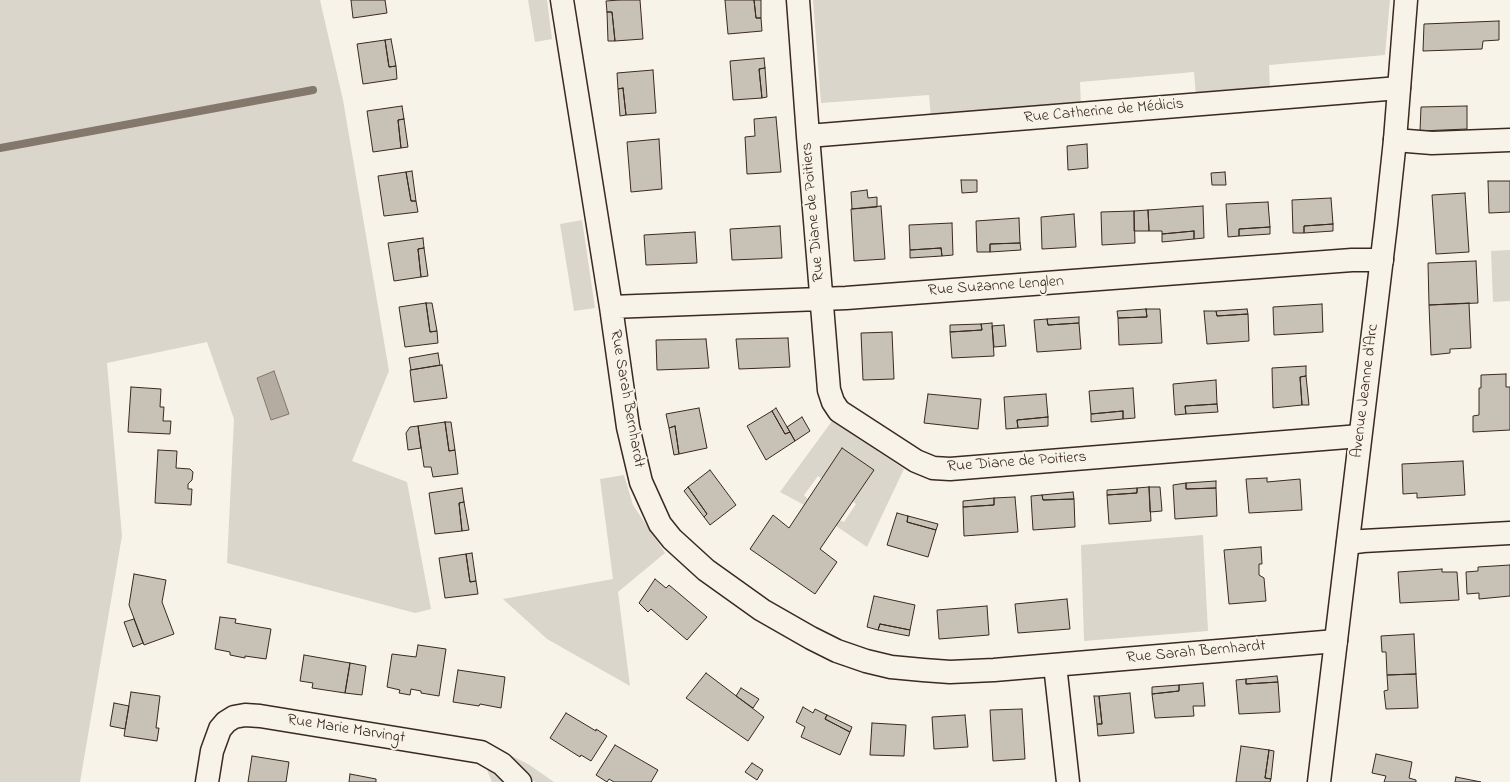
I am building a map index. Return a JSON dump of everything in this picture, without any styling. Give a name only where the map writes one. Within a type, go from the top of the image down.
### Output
[{"type":"street","name":"Rue Sarah Bernhardt","points":[[562,0],[611,307],[628,427],[641,482],[660,524],[672,538],[706,570],[762,610],[811,638],[837,651],[866,661],[891,667],[950,672],[1056,665],[1336,641]]},
{"type":"street","name":"Rue Diane de Poitiers","points":[[798,0],[829,390],[833,402],[839,411],[916,461],[933,468],[950,469],[1360,436]]},
{"type":"street","name":"Avenue Jeanne d'Arc","points":[[1319,782],[1382,260],[1395,140],[1406,0]]},
{"type":"street","name":"Rue Catherine de Médicis","points":[[808,136],[1399,88]]},
{"type":"street","points":[[1395,140],[1432,143],[1510,140]]},
{"type":"street","name":"Rue Suzanne Lenglen","points":[[611,307],[821,299],[1352,260],[1382,260]]},
{"type":"street","points":[[1348,543],[1510,533]]},
{"type":"street","points":[[1056,665],[1068,782]]},
{"type":"street","name":"Rue Marie Marvingt","points":[[207,782],[212,751],[220,729],[226,722],[234,717],[245,715],[260,716],[482,752],[502,764],[520,782]]},
{"type":"shaded area","points":[[0,0],[320,0],[343,100],[389,371],[352,461],[407,482],[431,609],[415,613],[227,563],[234,419],[207,342],[107,363],[122,536],[80,782],[0,782]]},
{"type":"shaded area","points":[[528,0],[547,0],[552,39],[535,42]]},
{"type":"shaded area","points":[[813,0],[1390,0],[1385,55],[1269,65],[1270,90],[1196,96],[1194,72],[1080,82],[1081,105],[931,118],[929,95],[821,103]]},
{"type":"shaded area","points":[[582,220],[595,308],[574,311],[560,224]]},
{"type":"shaded area","points":[[1510,250],[1510,301],[1493,302],[1491,251]]},
{"type":"shaded area","points":[[274,371],[289,414],[271,420],[257,378]]},
{"type":"shaded area","points":[[832,421],[904,469],[867,547],[836,526],[840,520],[844,522],[856,504],[818,476],[804,495],[808,499],[804,505],[780,492]]},
{"type":"shaded area","points":[[624,475],[633,505],[665,553],[618,592],[630,686],[547,639],[503,599],[613,579],[600,479]]},
{"type":"shaded area","points":[[1203,535],[1208,631],[1084,641],[1081,545]]},
{"type":"shaded area","points":[[512,756],[528,764],[554,782],[535,782],[523,772]]},
{"type":"shaded area","points":[[485,765],[492,767],[506,782],[492,782]]},
{"type":"building","points":[[351,0],[385,0],[387,13],[353,18]]},
{"type":"building","points":[[640,0],[643,39],[615,41],[612,12],[607,12],[606,1]]},
{"type":"building","points":[[725,0],[754,0],[756,18],[761,18],[762,31],[728,34]]},
{"type":"building","points":[[754,0],[761,0],[761,18],[756,18]]},
{"type":"building","points":[[607,12],[612,12],[615,41],[608,41]]},
{"type":"building","points":[[1499,21],[1499,40],[1483,41],[1482,49],[1423,51],[1424,24]]},
{"type":"building","points":[[391,39],[396,66],[389,67],[385,40]]},
{"type":"building","points":[[385,40],[389,67],[396,66],[397,79],[363,84],[357,44]]},
{"type":"building","points":[[764,58],[765,68],[759,69],[762,98],[733,100],[730,61]]},
{"type":"building","points":[[765,68],[767,97],[762,98],[759,69]]},
{"type":"building","points":[[653,70],[656,113],[626,115],[623,88],[618,89],[617,73]]},
{"type":"building","points":[[623,88],[626,115],[620,116],[618,89]]},
{"type":"building","points":[[402,106],[404,119],[398,120],[401,148],[373,152],[367,111]]},
{"type":"building","points":[[1467,106],[1467,129],[1420,131],[1421,107]]},
{"type":"building","points":[[776,117],[781,172],[747,174],[745,137],[755,136],[754,119]]},
{"type":"building","points":[[404,119],[408,147],[401,148],[398,120]]},
{"type":"building","points":[[659,139],[662,189],[631,192],[627,142]]},
{"type":"building","points":[[1087,144],[1088,168],[1068,170],[1067,146]]},
{"type":"building","points":[[412,171],[416,201],[411,201],[406,172]]},
{"type":"building","points":[[406,172],[411,201],[416,201],[418,212],[384,216],[378,176]]},
{"type":"building","points":[[1225,172],[1226,185],[1212,185],[1211,173]]},
{"type":"building","points":[[961,180],[977,180],[977,192],[962,193]]},
{"type":"building","points":[[1488,181],[1510,181],[1510,212],[1489,213]]},
{"type":"building","points":[[867,190],[868,198],[877,197],[877,207],[852,209],[851,192]]},
{"type":"building","points":[[1465,193],[1469,252],[1436,254],[1432,195]]},
{"type":"building","points":[[1331,198],[1333,224],[1304,226],[1304,233],[1293,233],[1292,200]]},
{"type":"building","points":[[1268,202],[1270,227],[1239,229],[1239,236],[1228,237],[1226,204]]},
{"type":"building","points":[[881,206],[885,259],[854,261],[851,209]]},
{"type":"building","points":[[1203,206],[1204,238],[1194,239],[1194,231],[1162,234],[1162,231],[1149,231],[1148,210]]},
{"type":"building","points":[[1148,210],[1149,231],[1134,231],[1134,211]]},
{"type":"building","points":[[1134,211],[1135,243],[1102,245],[1101,212]]},
{"type":"building","points":[[1074,214],[1076,247],[1042,249],[1041,217]]},
{"type":"building","points":[[1019,218],[1020,243],[990,244],[990,252],[977,252],[976,221]]},
{"type":"building","points":[[952,223],[953,255],[942,256],[941,248],[910,250],[909,225]]},
{"type":"building","points":[[1333,224],[1333,231],[1304,233],[1304,226]]},
{"type":"building","points":[[780,226],[782,258],[732,260],[730,229]]},
{"type":"building","points":[[1270,227],[1270,234],[1239,236],[1239,229]]},
{"type":"building","points":[[1194,231],[1194,239],[1162,242],[1162,234]]},
{"type":"building","points":[[695,232],[697,263],[646,265],[644,235]]},
{"type":"building","points":[[423,238],[424,248],[418,249],[421,277],[394,281],[388,243]]},
{"type":"building","points":[[1020,243],[1021,250],[990,252],[990,244]]},
{"type":"building","points":[[424,248],[428,276],[421,277],[418,249]]},
{"type":"building","points":[[941,248],[942,256],[910,258],[910,250]]},
{"type":"building","points":[[1476,261],[1478,303],[1429,305],[1428,263]]},
{"type":"building","points":[[426,303],[430,332],[437,331],[438,343],[405,347],[399,307]]},
{"type":"building","points":[[426,303],[432,303],[437,331],[430,332]]},
{"type":"building","points":[[1469,303],[1471,348],[1450,349],[1450,353],[1431,355],[1429,305]]},
{"type":"building","points":[[1322,304],[1323,332],[1274,335],[1273,307]]},
{"type":"building","points":[[1146,309],[1160,309],[1162,343],[1119,345],[1118,318],[1147,317]]},
{"type":"building","points":[[1146,309],[1147,317],[1118,318],[1117,311]]},
{"type":"building","points":[[1247,309],[1248,314],[1217,316],[1216,311]]},
{"type":"building","points":[[1204,311],[1216,311],[1217,316],[1248,314],[1249,341],[1207,344]]},
{"type":"building","points":[[1079,317],[1079,323],[1048,325],[1047,319]]},
{"type":"building","points":[[1047,319],[1048,325],[1079,323],[1081,349],[1037,352],[1034,320]]},
{"type":"building","points":[[992,323],[994,356],[952,358],[950,332],[982,330],[981,324]]},
{"type":"building","points":[[981,324],[982,330],[950,332],[950,325]]},
{"type":"building","points":[[1004,325],[1006,346],[994,347],[992,326]]},
{"type":"building","points":[[892,332],[894,379],[863,380],[861,333]]},
{"type":"building","points":[[788,338],[790,367],[739,369],[736,339]]},
{"type":"building","points":[[706,339],[709,368],[657,370],[656,340]]},
{"type":"building","points":[[438,353],[440,365],[411,370],[409,358]]},
{"type":"building","points":[[442,365],[447,398],[414,402],[410,370]]},
{"type":"building","points":[[1306,366],[1306,376],[1300,377],[1302,405],[1273,408],[1272,368]]},
{"type":"building","points":[[1506,374],[1506,387],[1510,387],[1510,430],[1473,432],[1473,416],[1479,415],[1479,388],[1481,388],[1481,375]]},
{"type":"building","points":[[1306,376],[1309,405],[1302,405],[1300,377]]},
{"type":"building","points":[[1216,380],[1217,404],[1185,406],[1186,414],[1175,415],[1173,384]]},
{"type":"building","points":[[131,387],[161,389],[160,407],[164,407],[163,421],[171,421],[170,434],[128,432]]},
{"type":"building","points":[[1133,388],[1135,418],[1123,419],[1123,411],[1091,414],[1089,391]]},
{"type":"building","points":[[928,394],[981,399],[978,429],[924,423]]},
{"type":"building","points":[[1046,394],[1048,417],[1017,420],[1018,428],[1006,429],[1004,397]]},
{"type":"building","points":[[1217,404],[1218,412],[1186,414],[1185,406]]},
{"type":"building","points":[[699,408],[707,448],[679,454],[675,426],[669,428],[666,414]]},
{"type":"building","points":[[776,408],[790,432],[785,434],[772,411]]},
{"type":"building","points":[[772,411],[785,434],[790,432],[795,441],[766,460],[747,426]]},
{"type":"building","points":[[1123,411],[1123,419],[1091,422],[1091,414]]},
{"type":"building","points":[[802,417],[810,431],[795,441],[787,427]]},
{"type":"building","points":[[1048,417],[1048,426],[1018,428],[1017,420]]},
{"type":"building","points":[[445,422],[449,451],[455,450],[458,474],[433,477],[431,467],[424,467],[418,426]]},
{"type":"building","points":[[445,422],[451,422],[455,450],[449,451]]},
{"type":"building","points":[[418,426],[421,448],[408,450],[406,433],[410,427]]},
{"type":"building","points":[[675,426],[679,454],[674,455],[669,428]]},
{"type":"building","points":[[842,448],[874,470],[820,549],[837,562],[815,594],[750,549],[773,515],[789,528]]},
{"type":"building","points":[[158,450],[177,451],[176,468],[190,469],[193,472],[192,480],[188,484],[188,489],[192,489],[191,505],[155,503]]},
{"type":"building","points":[[1463,461],[1465,495],[1417,498],[1417,493],[1403,494],[1402,464]]},
{"type":"building","points":[[710,470],[736,505],[710,525],[704,517],[707,514],[688,487]]},
{"type":"building","points":[[1267,478],[1267,482],[1300,479],[1302,510],[1249,513],[1246,479]]},
{"type":"building","points":[[1216,481],[1216,488],[1186,489],[1186,483]]},
{"type":"building","points":[[1186,483],[1186,489],[1216,488],[1217,516],[1175,519],[1173,485]]},
{"type":"building","points":[[688,487],[707,514],[704,517],[684,491]]},
{"type":"building","points":[[1149,487],[1151,521],[1109,524],[1107,495],[1137,493],[1137,488]]},
{"type":"building","points":[[1149,487],[1160,487],[1162,511],[1150,512]]},
{"type":"building","points":[[462,488],[464,502],[459,503],[462,531],[435,534],[429,493]]},
{"type":"building","points":[[1137,488],[1137,493],[1107,495],[1107,490]]},
{"type":"building","points":[[1073,492],[1074,499],[1043,500],[1042,495]]},
{"type":"building","points":[[1042,495],[1043,500],[1074,499],[1075,527],[1033,530],[1031,496]]},
{"type":"building","points":[[1015,497],[1018,532],[964,536],[963,507],[994,505],[994,498]]},
{"type":"building","points":[[994,498],[994,505],[963,507],[963,501]]},
{"type":"building","points":[[464,502],[469,530],[462,531],[459,503]]},
{"type":"building","points":[[897,513],[908,516],[907,522],[936,530],[928,557],[887,545]]},
{"type":"building","points":[[908,516],[938,524],[936,530],[907,522]]},
{"type":"building","points":[[1261,547],[1262,564],[1259,564],[1259,575],[1264,578],[1266,601],[1229,604],[1224,550]]},
{"type":"building","points":[[472,553],[476,581],[470,582],[466,554]]},
{"type":"building","points":[[466,554],[470,582],[476,581],[478,594],[445,598],[439,558]]},
{"type":"building","points":[[1510,565],[1510,596],[1479,599],[1479,593],[1467,594],[1466,572],[1478,571],[1478,567]]},
{"type":"building","points":[[1442,569],[1442,572],[1457,572],[1459,600],[1400,603],[1398,572]]},
{"type":"building","points":[[134,574],[166,580],[162,602],[174,634],[144,645],[129,605]]},
{"type":"building","points":[[655,579],[666,588],[669,585],[707,617],[687,640],[651,609],[648,612],[639,603]]},
{"type":"building","points":[[874,596],[915,605],[910,630],[880,624],[878,630],[867,627]]},
{"type":"building","points":[[1067,599],[1070,629],[1018,633],[1015,604]]},
{"type":"building","points":[[987,606],[989,635],[939,639],[937,610]]},
{"type":"building","points":[[220,617],[236,619],[235,623],[271,629],[266,659],[245,656],[245,658],[230,655],[230,652],[215,649]]},
{"type":"building","points":[[134,619],[143,643],[133,647],[124,622]]},
{"type":"building","points":[[880,624],[910,630],[909,636],[878,630]]},
{"type":"building","points":[[1414,634],[1416,674],[1387,675],[1386,652],[1382,652],[1381,636]]},
{"type":"building","points":[[418,645],[446,649],[439,696],[421,693],[421,691],[411,689],[410,695],[399,693],[400,690],[387,687],[392,654],[416,657]]},
{"type":"building","points":[[304,655],[350,663],[345,693],[312,688],[313,683],[300,681]]},
{"type":"building","points":[[350,663],[366,666],[362,695],[345,693]]},
{"type":"building","points":[[458,670],[505,677],[501,708],[480,704],[479,706],[453,702]]},
{"type":"building","points":[[706,673],[764,717],[748,741],[686,698]]},
{"type":"building","points":[[1416,674],[1418,708],[1386,709],[1384,691],[1388,690],[1387,675]]},
{"type":"building","points":[[1277,676],[1278,682],[1246,684],[1246,679]]},
{"type":"building","points":[[1246,679],[1246,684],[1278,682],[1280,712],[1239,714],[1236,680]]},
{"type":"building","points":[[1203,683],[1205,706],[1193,706],[1194,716],[1155,718],[1152,694],[1179,691],[1179,685]]},
{"type":"building","points":[[1179,685],[1179,691],[1152,694],[1152,687]]},
{"type":"building","points":[[741,688],[759,699],[753,708],[736,696]]},
{"type":"building","points":[[131,692],[160,696],[156,728],[159,728],[157,741],[124,736]]},
{"type":"building","points":[[1130,693],[1134,733],[1098,736],[1097,724],[1102,724],[1099,696]]},
{"type":"building","points":[[1094,696],[1099,696],[1102,724],[1097,724]]},
{"type":"building","points":[[114,703],[129,706],[125,729],[110,726]]},
{"type":"building","points":[[803,707],[813,713],[815,709],[827,715],[825,719],[850,732],[840,755],[801,737],[805,727],[796,722]]},
{"type":"building","points":[[1022,709],[1025,759],[993,761],[990,710]]},
{"type":"building","points":[[566,713],[607,736],[591,761],[581,755],[580,757],[550,738]]},
{"type":"building","points":[[827,715],[852,727],[850,732],[825,719]]},
{"type":"building","points":[[965,715],[968,747],[934,749],[932,717]]},
{"type":"building","points":[[872,723],[906,725],[904,756],[870,755]]},
{"type":"building","points":[[615,745],[658,770],[651,782],[614,782],[609,779],[607,782],[596,775]]},
{"type":"building","points":[[1241,746],[1269,750],[1265,778],[1271,779],[1270,782],[1236,782]]},
{"type":"building","points":[[1269,750],[1274,751],[1271,779],[1265,778]]},
{"type":"building","points":[[1376,754],[1412,762],[1409,778],[1416,780],[1416,782],[1384,782],[1386,776],[1372,773]]},
{"type":"building","points":[[252,756],[289,762],[286,782],[248,782]]},
{"type":"building","points":[[752,763],[763,770],[757,780],[745,772]]},
{"type":"building","points":[[350,774],[376,779],[376,782],[349,782]]},
{"type":"building","points":[[1456,777],[1481,782],[1455,782]]},
{"type":"waterway","points":[[0,148],[313,90]]}]
